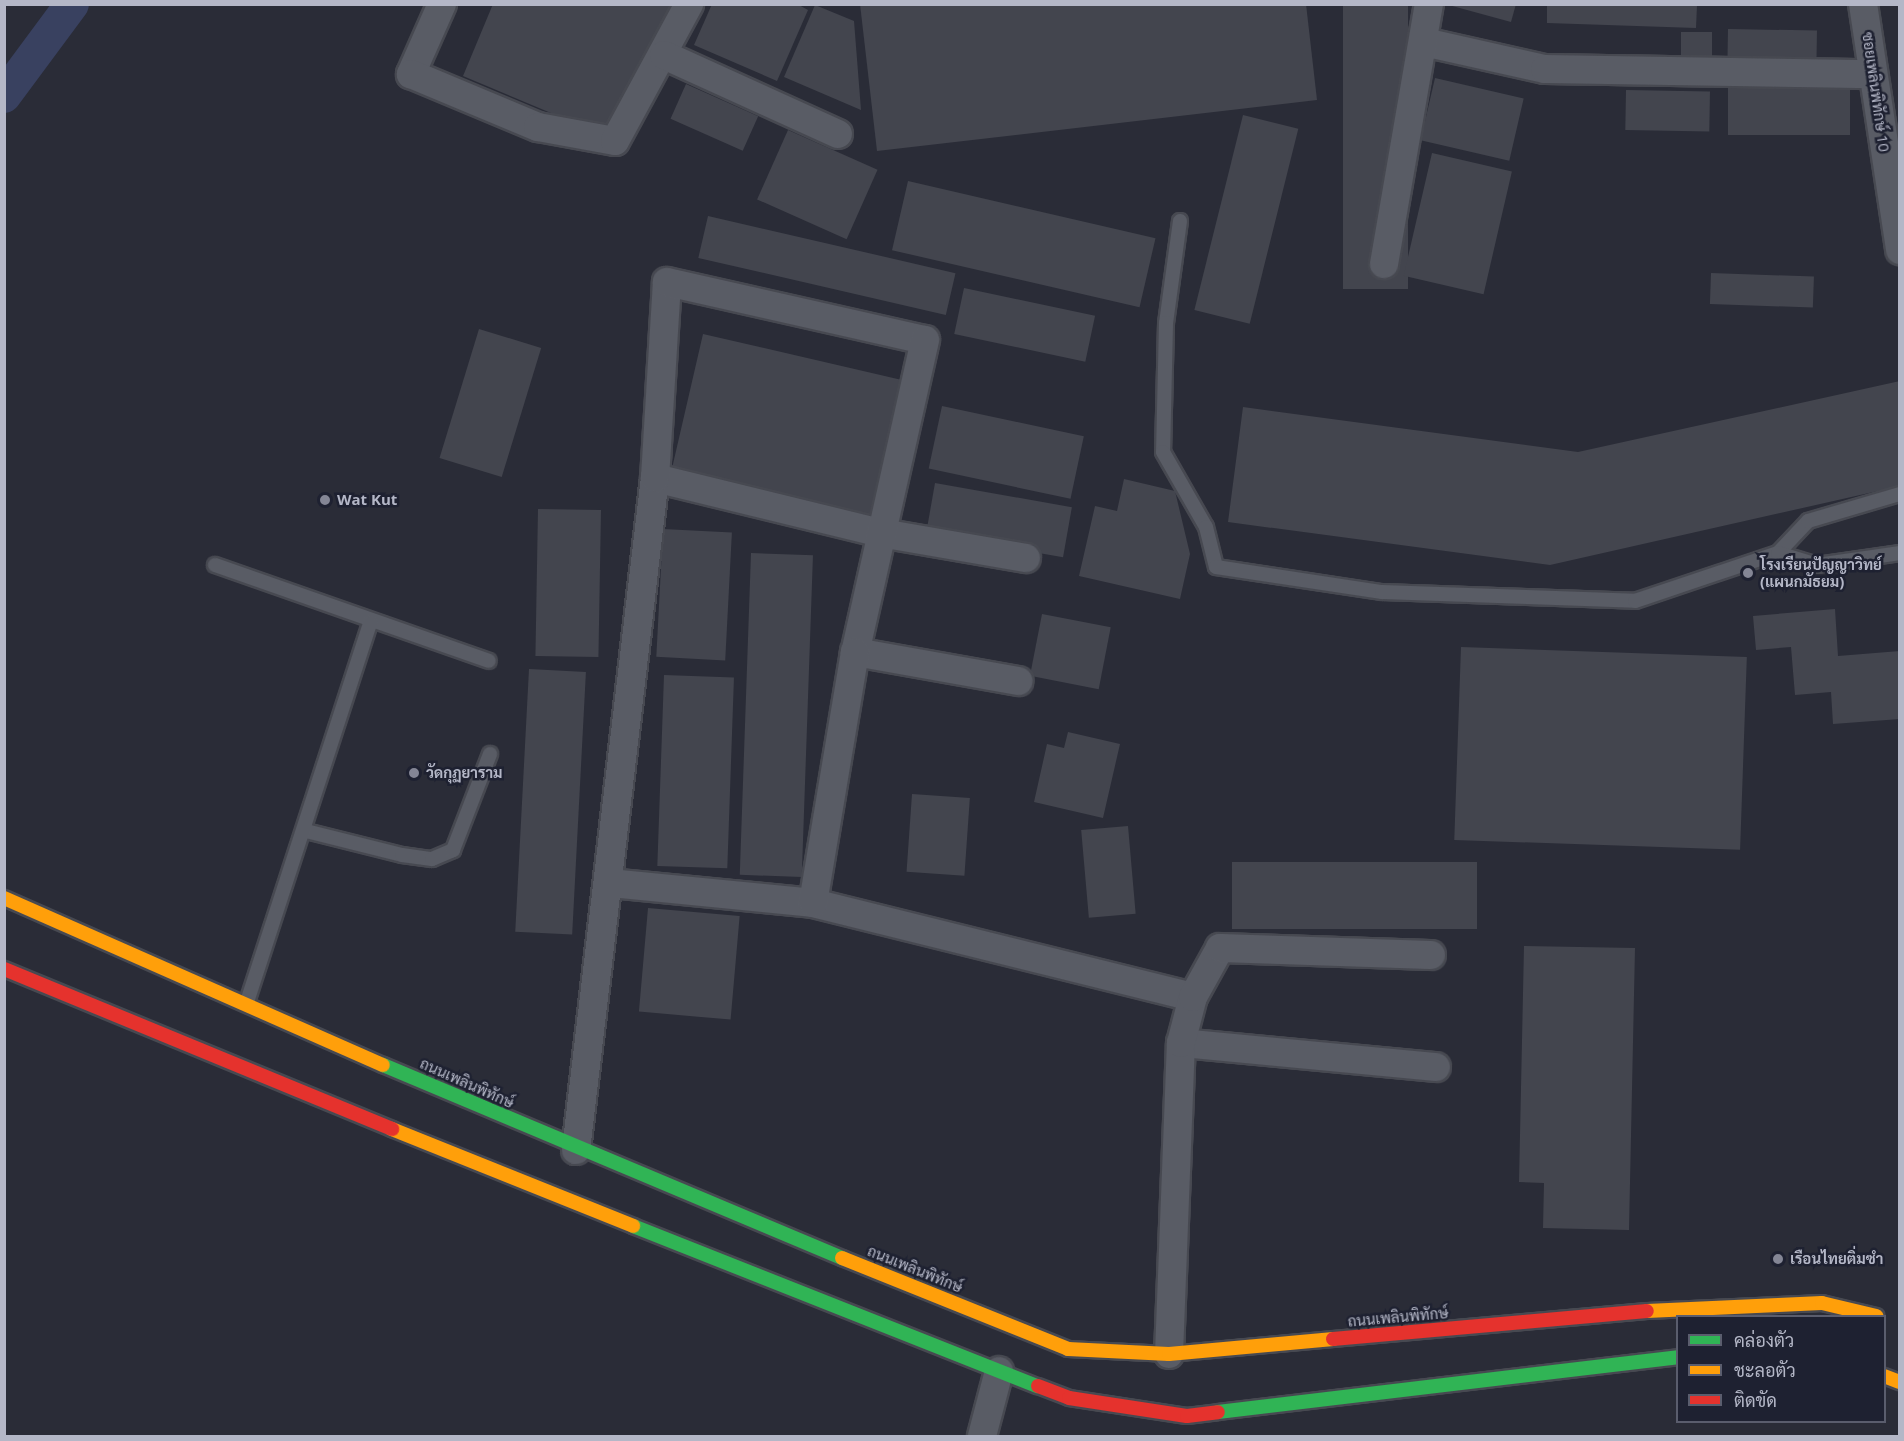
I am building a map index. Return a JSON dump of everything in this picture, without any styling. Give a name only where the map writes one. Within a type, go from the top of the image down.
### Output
[{"type":"main road","name":"ถนนเพลินพิทักษ์","points":[[4,898],[247,1002],[576,1150],[1068,1348],[1169,1354],[1742,1302],[1822,1303],[1868,1315]]},
{"type":"main road","points":[[4,969],[1069,1398],[1187,1416],[1676,1357]]},
{"type":"street","points":[[442,4],[411,74],[538,127],[615,141],[664,55],[689,4]]},
{"type":"street","points":[[1384,264],[1429,4]]},
{"type":"street","name":"ซอยเพลินพิทักษ์ 10","points":[[1863,4],[1899,250]]},
{"type":"street","points":[[1424,42],[1545,69],[1873,74]]},
{"type":"street","points":[[664,55],[838,134]]},
{"type":"street","points":[[576,1150],[610,883],[655,478],[667,282],[925,340],[855,652],[813,903]]},
{"type":"street","points":[[655,478],[881,533],[1026,558]]},
{"type":"street","points":[[855,652],[1018,681]]},
{"type":"street","points":[[610,883],[813,903],[1193,997]]},
{"type":"street","points":[[1169,1354],[1181,1043],[1193,997],[1220,948],[1431,955]]},
{"type":"street","points":[[1181,1043],[1436,1067]]},
{"type":"street","points":[[982,1437],[999,1371]]},
{"type":"lane","points":[[1180,221],[1166,323],[1163,452],[1206,527],[1216,567],[1382,592],[1635,602],[1778,553],[1808,520],[1899,494]]},
{"type":"lane","points":[[1778,553],[1817,565],[1899,553]]},
{"type":"lane","points":[[215,565],[370,624],[489,661]]},
{"type":"lane","points":[[247,1002],[306,831],[370,624]]},
{"type":"lane","points":[[306,831],[402,855],[432,859],[453,850],[490,754]]},
{"type":"building","points":[[493,4],[671,4],[613,139],[463,76]]},
{"type":"building","points":[[712,4],[797,4],[808,10],[777,81],[694,45]]},
{"type":"building","points":[[860,4],[1306,4],[1317,100],[877,151]]},
{"type":"building","points":[[1343,4],[1408,4],[1408,289],[1343,289]]},
{"type":"building","points":[[1445,4],[1516,4],[1511,22]]},
{"type":"building","points":[[1547,4],[1697,5],[1696,28],[1547,23]]},
{"type":"building","points":[[815,5],[854,21],[861,110],[784,77]]},
{"type":"building","points":[[1728,29],[1817,31],[1816,65],[1727,63]]},
{"type":"building","points":[[1681,32],[1712,32],[1712,60],[1681,60]]},
{"type":"building","points":[[1435,78],[1524,98],[1509,161],[1421,140]]},
{"type":"building","points":[[1728,81],[1850,81],[1850,135],[1728,135]]},
{"type":"building","points":[[686,84],[758,116],[743,151],[671,119]]},
{"type":"building","points":[[1626,90],[1710,91],[1709,131],[1625,130]]},
{"type":"building","points":[[1243,115],[1298,129],[1250,324],[1194,310]]},
{"type":"building","points":[[788,130],[878,170],[847,239],[757,199]]},
{"type":"building","points":[[1432,153],[1512,171],[1484,294],[1404,276]]},
{"type":"building","points":[[908,181],[1155,238],[1140,307],[892,250]]},
{"type":"building","points":[[708,216],[955,273],[946,315],[698,258]]},
{"type":"building","points":[[1711,273],[1814,277],[1813,308],[1710,304]]},
{"type":"building","points":[[964,288],[1095,316],[1085,362],[954,334]]},
{"type":"building","points":[[479,329],[541,348],[502,477],[440,458]]},
{"type":"building","points":[[703,334],[901,380],[869,516],[672,470]]},
{"type":"building","points":[[1900,381],[1900,486],[1550,565],[1228,522],[1243,407],[1578,452]]},
{"type":"building","points":[[942,406],[1084,436],[1071,499],[929,469]]},
{"type":"building","points":[[1124,479],[1175,491],[1190,554],[1180,599],[1079,576],[1095,506],[1117,511]]},
{"type":"building","points":[[935,483],[1072,507],[1063,557],[926,533]]},
{"type":"building","points":[[538,509],[601,510],[598,657],[535,656]]},
{"type":"building","points":[[663,529],[732,533],[725,660],[656,657]]},
{"type":"building","points":[[751,553],[813,555],[802,877],[740,875]]},
{"type":"building","points":[[1835,609],[1838,656],[1900,651],[1900,719],[1833,724],[1831,692],[1795,695],[1791,647],[1756,650],[1753,616]]},
{"type":"building","points":[[1042,614],[1111,627],[1099,689],[1030,676]]},
{"type":"building","points":[[1461,647],[1747,657],[1740,850],[1454,840]]},
{"type":"building","points":[[529,669],[586,672],[572,935],[515,932]]},
{"type":"building","points":[[664,675],[734,677],[727,868],[657,866]]},
{"type":"building","points":[[1068,732],[1120,744],[1103,818],[1034,802],[1047,744],[1064,748]]},
{"type":"building","points":[[912,794],[970,798],[964,876],[907,872]]},
{"type":"building","points":[[1128,826],[1136,914],[1089,918],[1081,830]]},
{"type":"building","points":[[1232,862],[1477,862],[1477,929],[1232,929]]},
{"type":"building","points":[[648,908],[740,916],[731,1020],[639,1012]]},
{"type":"building","points":[[1524,946],[1635,948],[1629,1230],[1543,1228],[1544,1183],[1519,1182]]},
{"type":"waterway","points":[[4,96],[72,4]]},
{"type":"traffic: fast","points":[[383,1065],[842,1258]]},
{"type":"traffic: fast","points":[[633,1226],[1038,1386]]},
{"type":"traffic: fast","points":[[1218,1412],[1676,1357]]},
{"type":"traffic: slow","points":[[4,898],[383,1065]]},
{"type":"traffic: slow","points":[[392,1129],[633,1226]]},
{"type":"traffic: slow","points":[[842,1258],[1068,1349],[1169,1354],[1333,1339]]},
{"type":"traffic: slow","points":[[1647,1311],[1822,1303],[1872,1315]]},
{"type":"traffic: slow","points":[[1886,1377],[1900,1382]]},
{"type":"traffic: jam","points":[[4,969],[392,1129]]},
{"type":"traffic: jam","points":[[1333,1339],[1647,1311]]},
{"type":"traffic: jam","points":[[1038,1386],[1069,1398],[1187,1416],[1218,1412]]},
{"type":"place","name":"Wat Kut","points":[[325,500]]},
{"type":"place","name":"โรงเรียนปัญญาวิทย์ (แผนกมัธยม)","points":[[1748,573]]},
{"type":"place","name":"วัดกุฏยาราม","points":[[414,773]]},
{"type":"place","name":"เรือนไทยติ่มซำ","points":[[1778,1259]]}]
